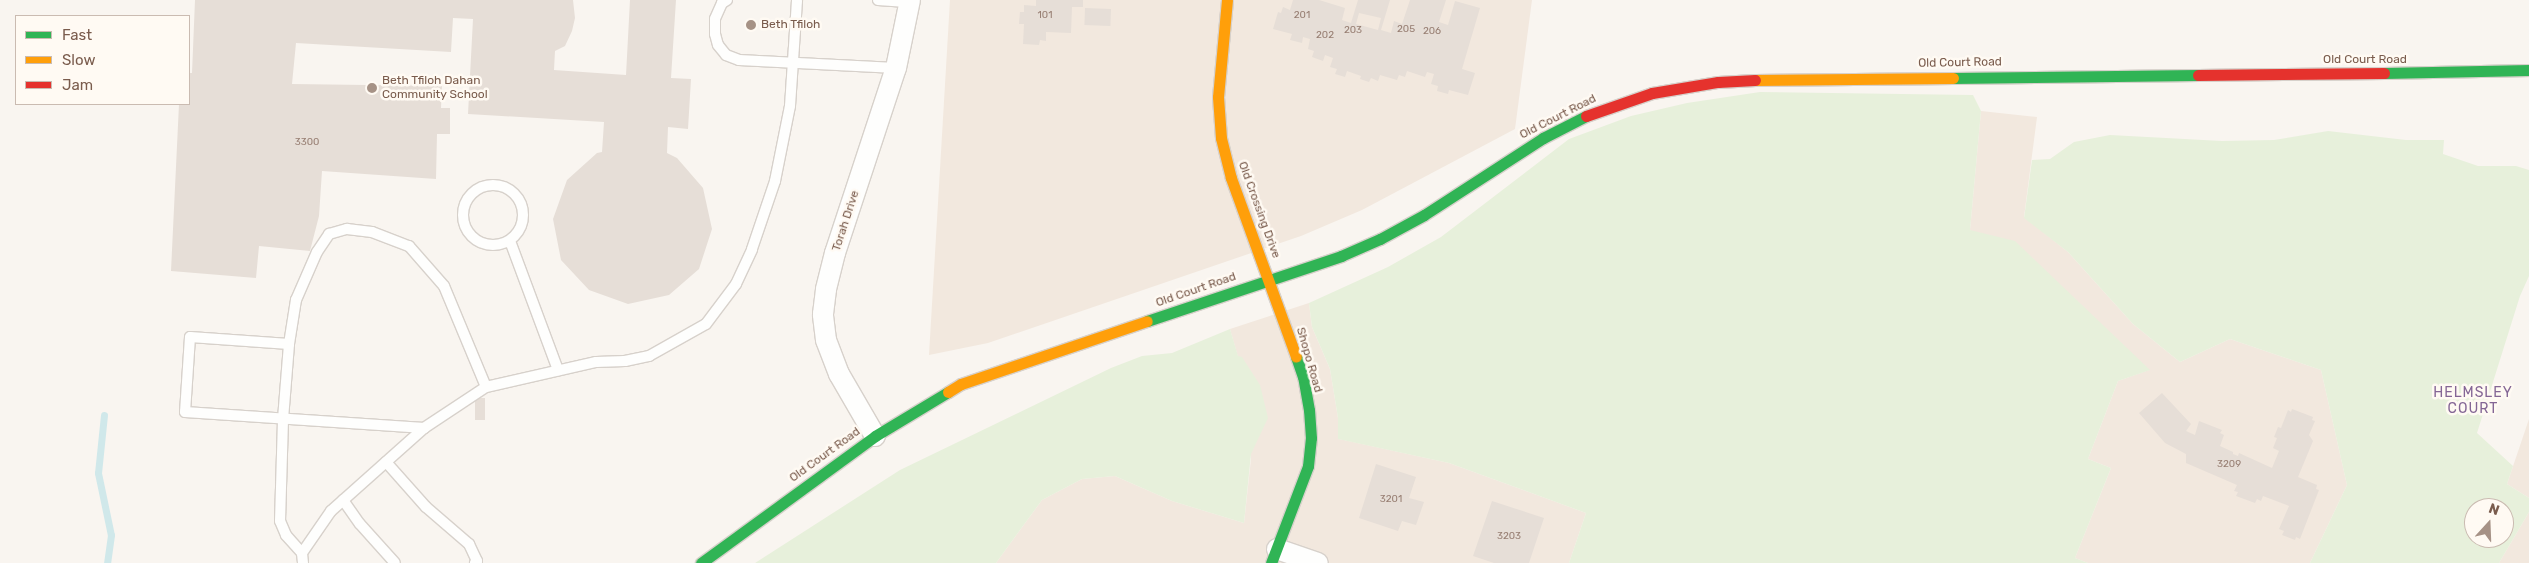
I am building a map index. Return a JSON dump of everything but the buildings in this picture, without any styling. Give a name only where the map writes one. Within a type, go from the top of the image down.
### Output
[{"type":"main road","name":"Old Crossing Drive","points":[[1227,0],[1218,98],[1221,138],[1231,178],[1269,280]]},
{"type":"main road","name":"Old Court Road","points":[[702,563],[875,436],[961,384],[1341,256],[1380,239],[1424,215],[1543,138],[1594,112],[1652,93],[1718,82],[1750,80],[2529,70]]},
{"type":"main road","name":"Shopo Road","points":[[1269,280],[1303,377],[1309,410],[1311,438],[1305,474],[1274,556]]},
{"type":"street","name":"Torah Drive","points":[[875,436],[839,374],[826,340],[823,314],[826,289],[836,253],[896,68],[910,1]]},
{"type":"street","points":[[1274,556],[1318,563]]},
{"type":"lane","points":[[727,0],[722,4],[716,19],[715,34],[718,45],[726,55],[738,60],[896,68]]},
{"type":"lane","points":[[486,387],[444,286],[409,246],[372,232],[347,230],[330,234],[317,252],[296,300],[289,344],[283,419],[280,521],[286,535],[303,558],[331,511],[424,428],[486,387],[558,370],[649,356],[706,324],[736,284],[752,249],[772,190],[790,106],[797,0]]},
{"type":"lane","points":[[878,0],[910,1]]},
{"type":"lane","points":[[500,186],[510,190],[520,201],[524,215],[522,225],[510,241],[490,245],[473,238],[466,230],[463,210],[472,193],[481,188],[500,186]]},
{"type":"lane","points":[[510,241],[558,370]]},
{"type":"lane","points":[[289,344],[190,337],[185,412],[424,428]]},
{"type":"lane","points":[[386,462],[426,507],[469,544],[477,561],[475,563]]},
{"type":"lane","points":[[343,500],[360,524],[395,563]]},
{"type":"shaded area","points":[[950,0],[1532,0],[1515,129],[1362,210],[1301,236],[988,343],[929,355]]},
{"type":"shaded area","points":[[1981,111],[2037,117],[2024,217],[2068,252],[2133,324],[2180,362],[2230,339],[2321,370],[2347,485],[2310,563],[2088,563],[2075,558],[2111,468],[2088,459],[2118,381],[2149,370],[1970,230]]},
{"type":"shaded area","points":[[1309,303],[1312,327],[1330,369],[1338,418],[1339,439],[1449,463],[1586,513],[1569,563],[996,563],[1042,500],[1082,479],[1115,476],[1172,501],[1244,523],[1251,459],[1240,364],[1230,329]]},
{"type":"shaded area","points":[[2529,419],[2529,498],[2507,484]]},
{"type":"shaded area","points":[[2529,512],[2529,563],[2499,563],[2508,548],[2514,548],[2514,538]]},
{"type":"green space","points":[[1760,92],[1973,95],[1981,111],[1970,230],[2015,241],[2150,370],[2118,381],[2088,459],[2111,468],[2075,558],[2088,563],[1569,563],[1586,513],[1449,463],[1338,439],[1338,418],[1330,369],[1312,327],[1309,303],[1388,267],[1441,237],[1569,139],[1631,116],[1687,103]]},
{"type":"green space","points":[[2328,131],[2406,140],[2444,140],[2443,154],[2478,166],[2516,166],[2529,170],[2529,276],[2520,296],[2477,433],[2513,466],[2507,484],[2529,498],[2529,512],[2514,538],[2514,498],[2464,498],[2464,548],[2508,548],[2499,563],[2310,563],[2347,485],[2321,370],[2230,339],[2180,362],[2133,324],[2068,252],[2024,218],[2032,160],[2050,159],[2074,142],[2110,135],[2222,141],[2274,140]]},
{"type":"green space","points":[[1230,329],[1238,356],[1242,357],[1260,385],[1268,418],[1251,454],[1244,523],[1172,501],[1115,476],[1082,479],[1042,500],[996,563],[755,563],[900,470],[1111,368],[1142,356],[1172,353]]},
{"type":"waterway","points":[[104,415],[98,473],[111,535],[107,563]]},
{"type":"traffic: fast","points":[[2384,73],[2529,70]]},
{"type":"traffic: fast","points":[[1953,78],[2198,75]]},
{"type":"traffic: fast","points":[[1147,321],[1341,256],[1380,239],[1424,215],[1543,138],[1586,116]]},
{"type":"traffic: fast","points":[[1271,563],[1308,466],[1311,438],[1309,410],[1303,377],[1296,357]]},
{"type":"traffic: fast","points":[[701,563],[875,436],[948,392]]},
{"type":"traffic: slow","points":[[1227,0],[1218,97],[1221,138],[1231,178],[1296,357]]},
{"type":"traffic: slow","points":[[1755,80],[1953,78]]},
{"type":"traffic: slow","points":[[948,392],[961,384],[1147,321]]},
{"type":"traffic: jam","points":[[2198,75],[2384,73]]},
{"type":"traffic: jam","points":[[1586,116],[1652,93],[1718,82],[1755,80]]},
{"type":"place","name":"Beth Tfiloh","points":[[751,25]]},
{"type":"place","name":"Beth Tfiloh Dahan Community School","points":[[372,88]]},
{"type":"district","name":"HELMSLEY COURT","points":[[2473,402]]}]
